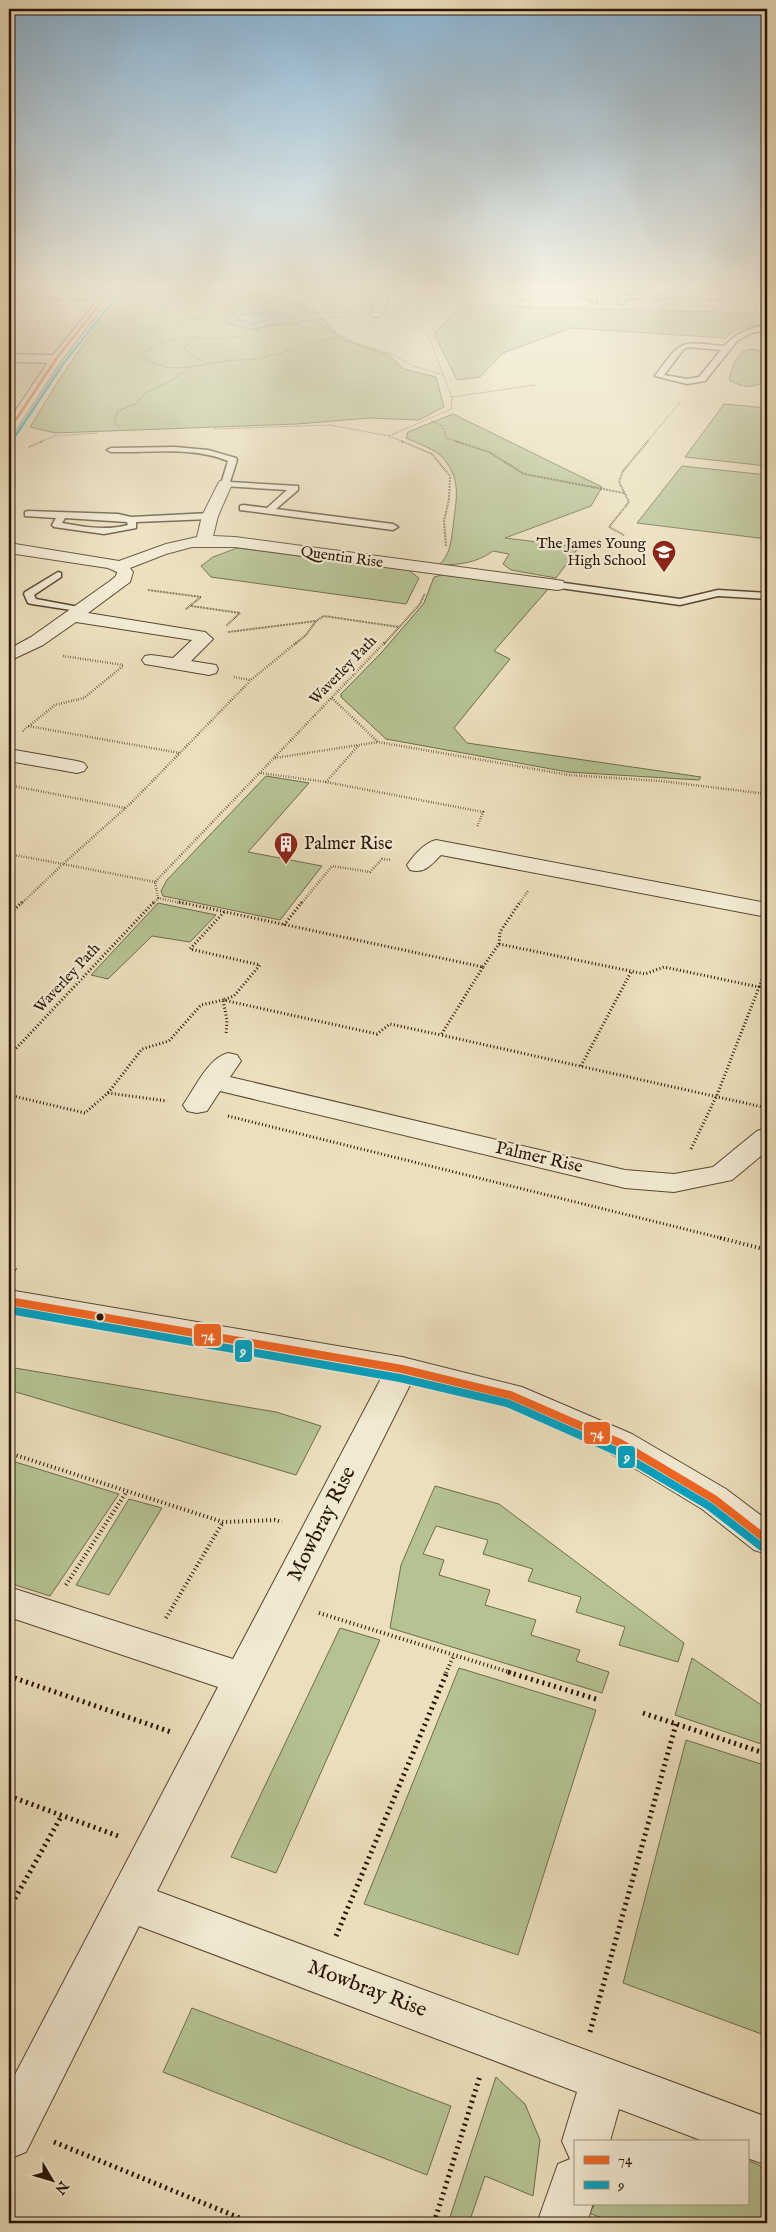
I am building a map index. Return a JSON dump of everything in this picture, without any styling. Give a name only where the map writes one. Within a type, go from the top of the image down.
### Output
[{"type":"street","points":[[9,430],[35,390]]},
{"type":"street","points":[[204,541],[210,516],[225,484]]},
{"type":"street","name":"Quentin Rise","points":[[120,566],[150,554],[189,543],[204,541],[235,542],[557,585]]},
{"type":"street","points":[[9,548],[95,560],[120,566],[125,572],[124,578],[16,653]]},
{"type":"street","points":[[480,575],[492,563]]},
{"type":"street","points":[[76,613],[199,636],[204,639],[177,664]]},
{"type":"street","points":[[151,660],[209,669]]},
{"type":"street","points":[[9,755],[77,767]]},
{"type":"street","points":[[418,865],[442,840],[767,910]]},
{"type":"street","name":"Palmer Rise","points":[[197,1105],[221,1071],[625,1179],[674,1183],[722,1174],[767,1137]]},
{"type":"street","points":[[9,1301],[402,1369],[510,1395],[620,1443],[714,1498],[767,1540]]},
{"type":"street","name":"Mowbray Rise","points":[[11,2130],[402,1369]]},
{"type":"street","points":[[9,1602],[243,1679]]},
{"type":"street","name":"Mowbray Rise","points":[[129,1901],[767,2141]]},
{"type":"street","points":[[586,2140],[591,2075]]},
{"type":"street","points":[[562,2223],[574,2183]]},
{"type":"lane","points":[[111,450],[204,451],[224,454],[233,460],[225,484],[295,488],[269,511]]},
{"type":"lane","points":[[243,508],[393,527]]},
{"type":"lane","points":[[28,514],[118,516],[131,520],[210,516]]},
{"type":"lane","points":[[61,516],[57,525],[102,532],[119,532],[134,526],[131,520]]},
{"type":"lane","points":[[58,575],[28,594],[32,601],[76,613]]},
{"type":"lane","points":[[557,585],[680,602],[718,593],[767,596]]},
{"type":"path","points":[[123,432],[114,421],[118,411],[136,404],[144,393],[150,390]]},
{"type":"path","points":[[449,390],[452,398],[498,390]]},
{"type":"path","points":[[624,535],[610,527],[629,502],[619,482],[623,471],[686,396]]},
{"type":"path","name":"Waverley Path","points":[[155,882],[420,604],[432,569],[443,558],[446,549],[444,521],[449,499],[450,476],[432,454],[390,436],[430,420],[451,409],[452,398]]},
{"type":"path","points":[[430,420],[443,427],[446,438],[489,452],[524,474],[624,493]]},
{"type":"path","points":[[140,589],[201,598],[160,630]]},
{"type":"path","points":[[190,606],[240,613],[217,634]]},
{"type":"path","points":[[9,915],[125,808],[251,680],[306,635],[316,621],[324,616],[400,627]]},
{"type":"path","points":[[199,636],[316,621]]},
{"type":"path","points":[[16,653],[124,666],[84,698],[55,705],[22,732]]},
{"type":"path","points":[[332,698],[378,742]]},
{"type":"path","points":[[28,726],[181,753]]},
{"type":"path","points":[[275,758],[378,742],[569,776],[661,781],[767,794]]},
{"type":"path","points":[[326,782],[359,745]]},
{"type":"path","points":[[260,773],[326,782],[482,812],[475,831]]},
{"type":"path","points":[[9,785],[125,808]]},
{"type":"path","points":[[9,854],[155,882],[158,898],[483,967]]},
{"type":"path","points":[[284,925],[332,866],[370,872],[382,859],[418,865]]},
{"type":"path","points":[[441,1035],[499,944],[500,932],[530,888],[521,886]]},
{"type":"path","name":"Waverley Path","points":[[9,1056],[158,898]]},
{"type":"path","points":[[9,1095],[85,1113],[108,1093],[142,1049],[169,1041],[201,1005],[234,996],[260,965],[190,949],[224,912]]},
{"type":"path","points":[[499,944],[631,972],[645,974],[664,967],[759,986]]},
{"type":"path","points":[[674,1183],[717,1095],[767,967]]},
{"type":"path","points":[[582,1066],[631,972]]},
{"type":"path","points":[[223,1000],[377,1034],[390,1024],[717,1095],[767,1108]]},
{"type":"path","points":[[108,1093],[197,1105],[235,1118],[764,1249],[767,1264]]},
{"type":"path","points":[[9,1453],[223,1522],[275,1520],[317,1534]]},
{"type":"path","points":[[46,1614],[127,1491]]},
{"type":"path","points":[[149,1648],[223,1522]]},
{"type":"path","points":[[282,1602],[599,1700]]},
{"type":"path","points":[[321,1972],[454,1655]]},
{"type":"path","points":[[9,1676],[209,1745]]},
{"type":"path","points":[[643,1713],[767,1754]]},
{"type":"path","points":[[591,2075],[676,1724]]},
{"type":"path","points":[[9,1796],[156,1850]]},
{"type":"path","points":[[9,1908],[62,1815]]},
{"type":"path","points":[[434,2223],[492,2037]]},
{"type":"path","points":[[11,2130],[252,2223]]},
{"type":"green space","points":[[53,390],[440,390],[444,407],[419,420],[370,418],[297,424],[55,433],[30,427]]},
{"type":"green space","points":[[724,404],[767,408],[767,466],[685,457]]},
{"type":"green space","points":[[453,414],[602,487],[591,506],[505,538],[579,547],[556,578],[511,570],[503,564],[509,554],[493,551],[467,562],[439,565],[446,557],[451,543],[456,498],[455,481],[452,472],[437,452],[406,438],[408,432]]},
{"type":"green space","points":[[682,466],[767,475],[767,539],[637,523]]},
{"type":"green space","points":[[237,548],[408,570],[419,578],[406,604],[211,577],[201,566],[213,557]]},
{"type":"green space","points":[[442,575],[549,588],[494,651],[510,659],[454,728],[467,743],[701,777],[699,780],[568,772],[386,739],[341,697],[341,694],[382,652],[424,603],[434,577]]},
{"type":"green space","points":[[266,776],[309,783],[248,852],[322,866],[280,920],[163,896],[161,891],[167,880]]},
{"type":"green space","points":[[158,903],[216,915],[190,942],[152,936],[108,979],[91,975]]},
{"type":"green space","points":[[9,1367],[276,1412],[321,1426],[296,1475],[9,1390]]},
{"type":"green space","points":[[9,1460],[119,1494],[50,1596],[9,1583]]},
{"type":"green space","points":[[435,1486],[499,1504],[684,1643],[678,1662],[619,1645],[625,1627],[576,1612],[581,1597],[528,1581],[533,1569],[483,1554],[488,1540],[436,1526],[423,1554],[444,1560],[439,1575],[490,1590],[485,1605],[536,1620],[531,1635],[580,1650],[576,1661],[609,1672],[602,1693],[390,1628],[401,1565]]},
{"type":"green space","points":[[129,1499],[162,1508],[109,1595],[76,1585]]},
{"type":"green space","points":[[340,1628],[380,1640],[276,1873],[231,1857]]},
{"type":"green space","points":[[692,1658],[767,1709],[767,1746],[675,1715]]},
{"type":"green space","points":[[459,1668],[596,1710],[518,1955],[364,1904]]},
{"type":"green space","points":[[686,1740],[767,1766],[767,2036],[623,1983]]},
{"type":"green space","points":[[192,2008],[451,2106],[427,2175],[163,2072]]},
{"type":"green space","points":[[496,2077],[525,2104],[540,2140],[533,2196],[485,2176],[469,2223],[448,2223]]},
{"type":"green space","points":[[748,2160],[759,2165],[767,2174],[767,2223],[615,2223],[589,2213],[595,2204],[748,2204]]},
{"type":"transit line","name":"74","points":[[9,430],[35,390]]},
{"type":"transit line","name":"9","points":[[16,435],[46,390]]},
{"type":"transit line","name":"74","points":[[9,1301],[402,1369],[510,1395],[620,1443],[714,1499],[767,1540]]},
{"type":"transit line","name":"9","points":[[9,1310],[400,1378],[507,1403],[616,1451],[709,1506],[762,1547]]},
{"type":"place","name":"The James Young High School","points":[[664,573]]},
{"type":"place","name":"Palmer Rise","points":[[286,865]]}]
